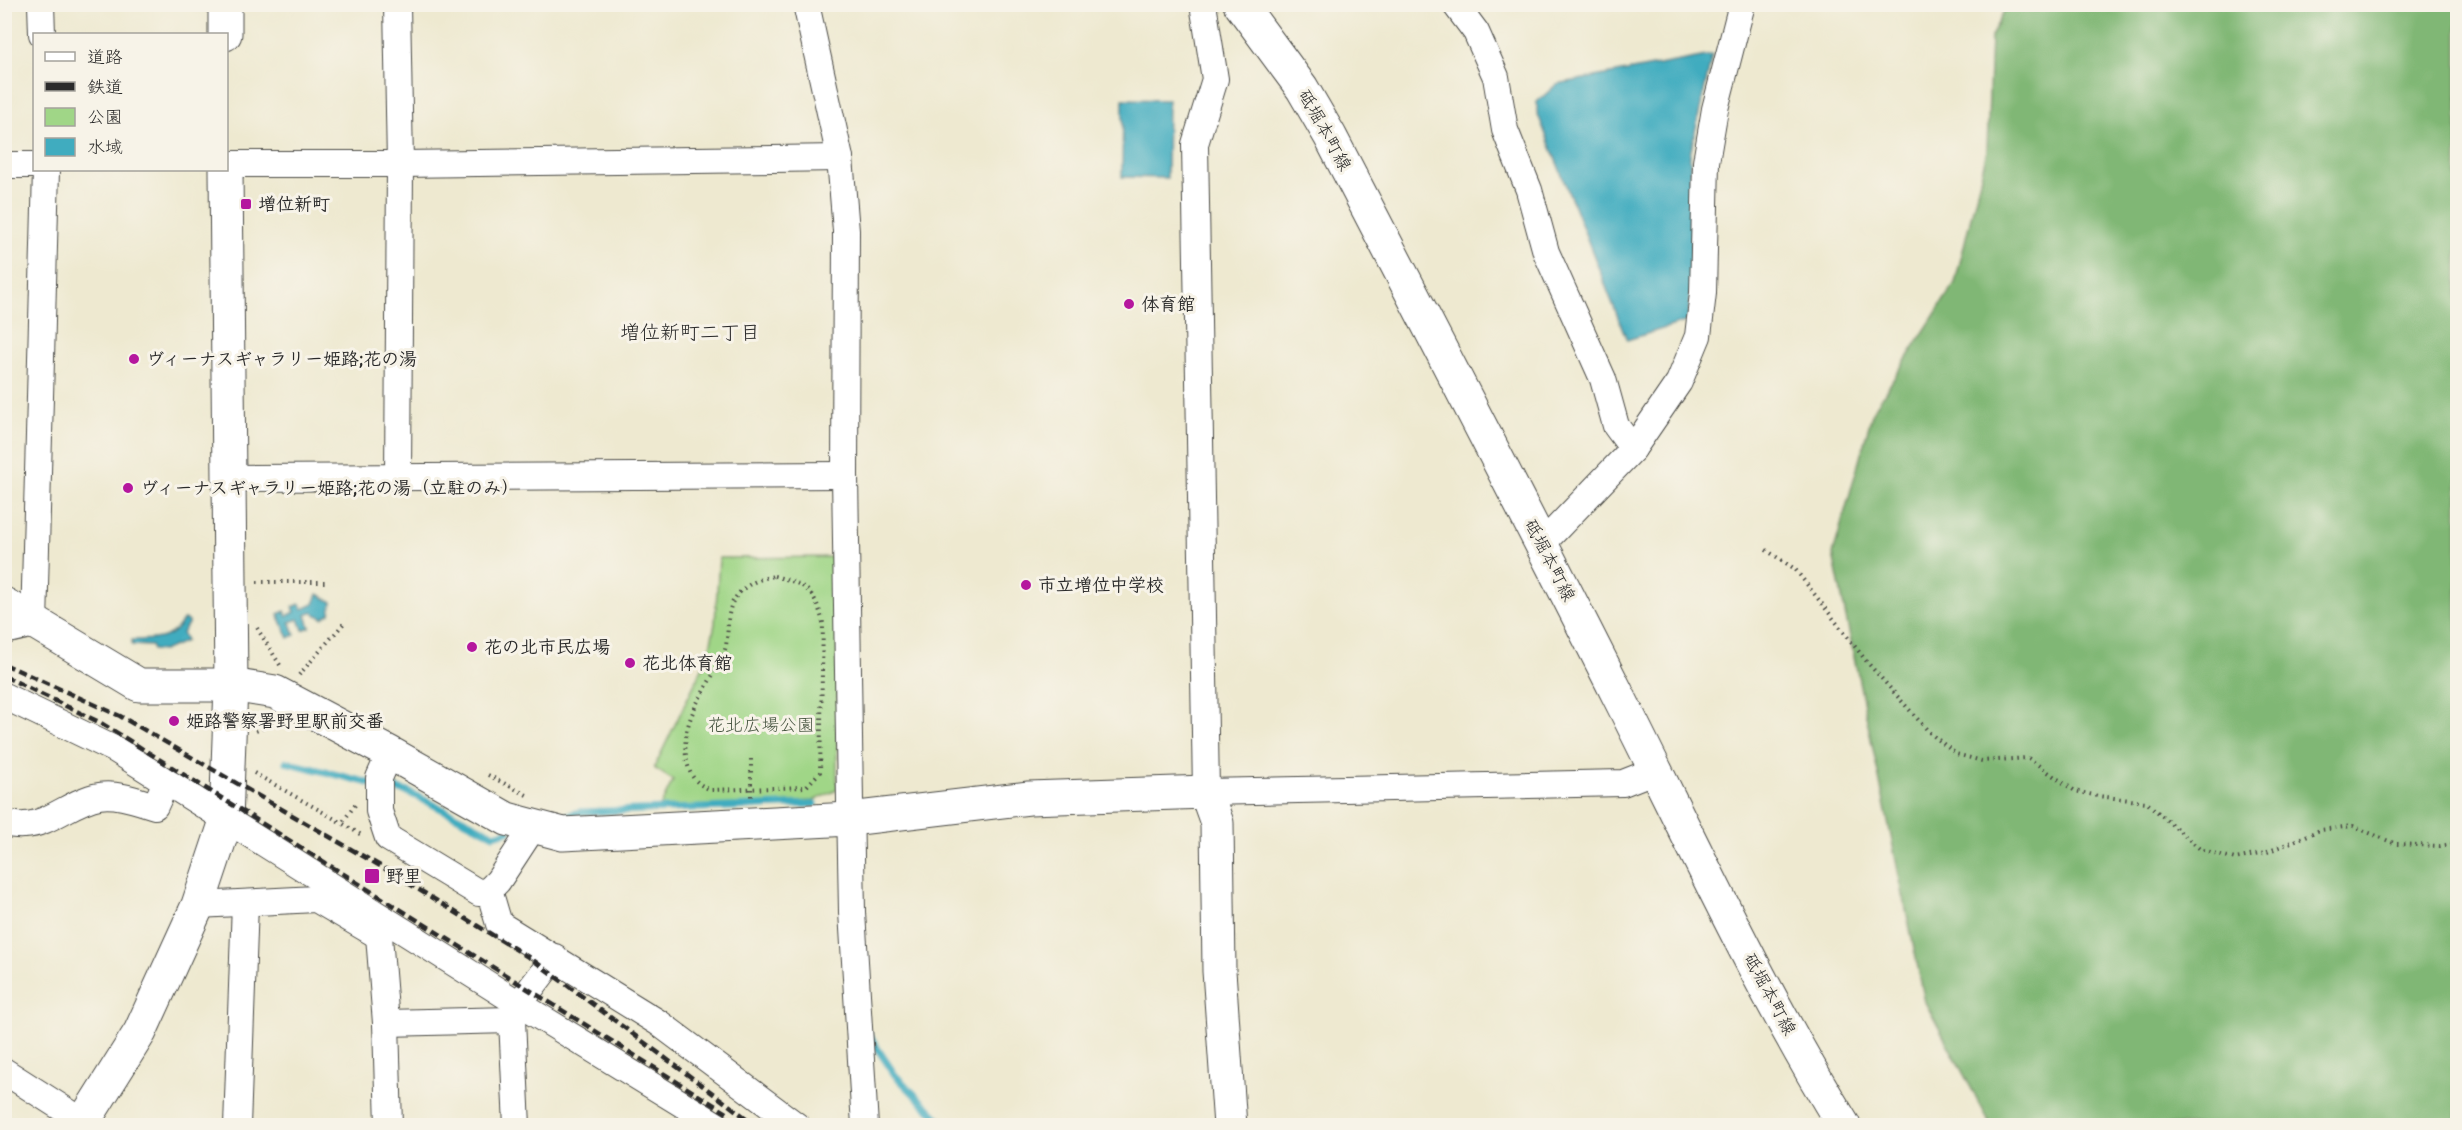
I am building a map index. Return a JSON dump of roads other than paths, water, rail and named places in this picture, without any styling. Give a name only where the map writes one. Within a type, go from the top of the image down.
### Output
[{"type":"street","points":[[41,4],[42,33]]},
{"type":"street","points":[[225,4],[225,33]]},
{"type":"street","points":[[397,4],[400,164],[398,478]]},
{"type":"street","points":[[806,4],[840,158],[846,231],[846,475],[852,912],[866,1125]]},
{"type":"street","points":[[1203,4],[1215,79],[1195,144],[1206,792],[1216,823],[1219,971],[1230,1125]]},
{"type":"street","name":"砥堀本町線","points":[[1240,4],[1302,88],[1330,136],[1542,544],[1738,933],[1818,1083],[1844,1125]]},
{"type":"street","points":[[1455,4],[1476,32],[1496,77],[1505,130],[1529,190],[1546,252],[1603,379],[1616,426],[1634,449]]},
{"type":"street","points":[[1542,544],[1634,449],[1679,382],[1698,336],[1703,293],[1706,162],[1715,110],[1742,4]]},
{"type":"street","points":[[228,164],[840,158]]},
{"type":"street","points":[[4,165],[33,165]]},
{"type":"street","points":[[19,627],[46,171]]},
{"type":"street","points":[[4,1071],[85,1124],[140,1032],[198,905],[225,821],[231,685],[226,171]]},
{"type":"street","points":[[230,478],[846,475]]},
{"type":"street","points":[[4,604],[19,627],[139,685],[231,685],[275,692],[507,819],[532,812]]},
{"type":"street","points":[[4,696],[116,750],[382,928],[515,1012],[718,1125]]},
{"type":"street","points":[[390,753],[380,778],[379,812],[388,838],[479,893],[489,890],[498,881],[532,812]]},
{"type":"street","points":[[532,812],[563,834],[850,819],[1029,798],[1623,783],[1656,770]]},
{"type":"street","points":[[4,824],[25,825],[47,818],[77,802],[101,795],[129,798],[154,806],[166,782]]},
{"type":"street","points":[[489,890],[499,924],[659,1023],[797,1125]]},
{"type":"street","points":[[198,905],[316,899],[382,928]]},
{"type":"street","points":[[237,1125],[245,903]]},
{"type":"street","points":[[382,928],[389,1125]]},
{"type":"street","points":[[517,1125],[515,1012],[555,957]]},
{"type":"street","points":[[386,1023],[515,1012]]},
{"type":"water","points":[[1712,55],[1690,155],[1692,271],[1688,321],[1627,340],[1537,112],[1537,102],[1557,84]]},
{"type":"water","points":[[1123,99],[1168,100],[1167,178],[1122,177]]},
{"type":"water","points":[[318,594],[332,602],[330,613],[323,618],[312,612],[306,615],[310,627],[303,630],[299,619],[290,622],[295,635],[289,638],[278,614],[285,611],[287,616],[295,612],[293,607],[300,604],[303,609],[314,604]]},
{"type":"water","points":[[184,619],[189,622],[182,633],[186,641],[163,651],[153,650],[151,646],[132,645],[132,640],[155,639],[168,635]]},
{"type":"waterway","points":[[286,762],[373,784]]},
{"type":"waterway","points":[[384,786],[408,792],[494,835],[508,831]]},
{"type":"waterway","points":[[554,819],[579,812],[815,804]]},
{"type":"waterway","points":[[868,1034],[895,1075],[946,1126]]},
{"type":"railway","points":[[4,664],[120,716],[382,867],[533,960],[757,1126]]},
{"type":"railway","points":[[4,676],[101,723],[727,1113]]},
{"type":"place","name":"増位新町","points":[[246,204]]},
{"type":"place","name":"体育館","points":[[1129,304]]},
{"type":"place","name":"ヴィーナスギャラリー姫路;花の湯","points":[[134,359]]},
{"type":"place","name":"ヴィーナスギャラリー姫路;花の湯（立駐のみ）","points":[[128,488]]},
{"type":"place","name":"市立増位中学校","points":[[1026,585]]},
{"type":"place","name":"花の北市民広場","points":[[472,647]]},
{"type":"place","name":"花北体育館","points":[[630,663]]},
{"type":"place","name":"姫路警察署野里駅前交番","points":[[174,721]]},
{"type":"place","name":"野里","points":[[372,876]]},
{"type":"district","name":"増位新町二丁目","points":[[690,332]]},
{"type":"park label","name":"花北広場公園","points":[[761,725]]}]
